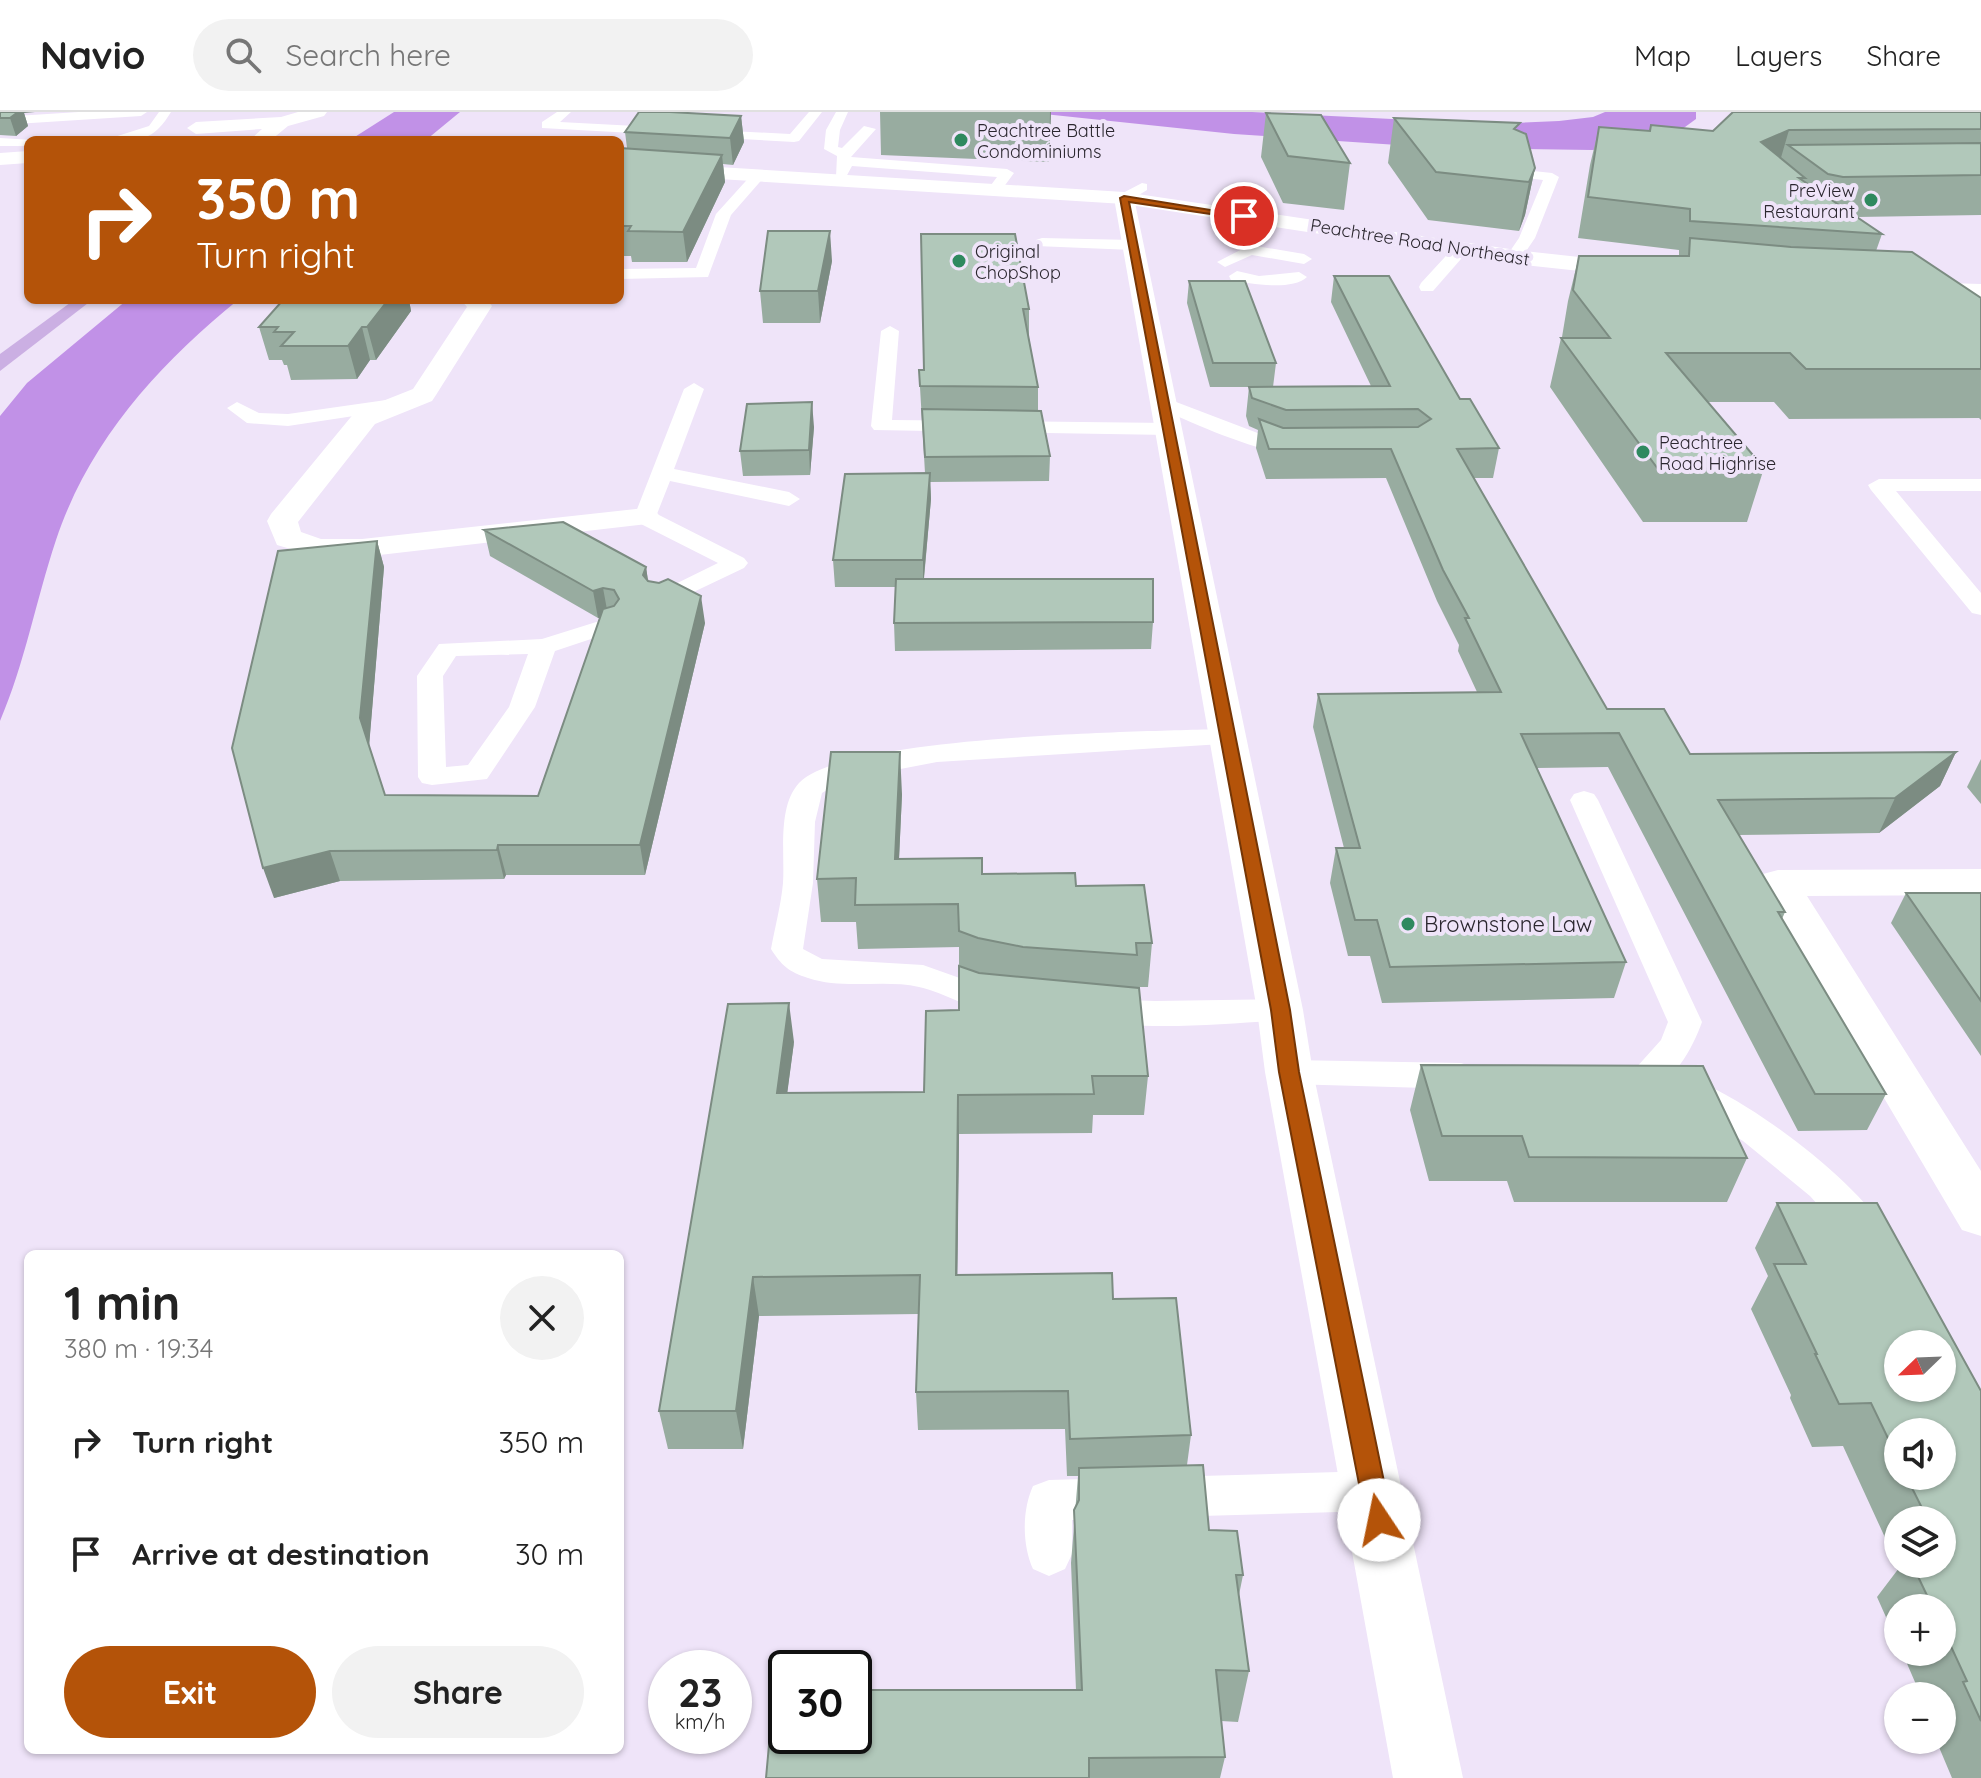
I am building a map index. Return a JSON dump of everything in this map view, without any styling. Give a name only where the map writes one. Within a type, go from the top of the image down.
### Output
[{"type":"main road","points":[[195,127],[282,122],[318,112]]},
{"type":"main road","points":[[264,136],[282,122]]},
{"type":"main road","points":[[0,159],[24,157]]},
{"type":"main road","name":"Peachtree Road Northeast","points":[[624,167],[759,175],[842,165],[995,189],[1133,192],[1263,219],[1514,257],[1663,272]]},
{"type":"main road","points":[[1133,192],[1133,245],[1280,1010],[1289,1072],[1428,1778]]},
{"type":"main road","points":[[1896,289],[1981,291]]},
{"type":"main road","points":[[478,304],[480,306],[423,395],[365,418],[282,521],[288,538],[318,548],[362,548],[645,517]]},
{"type":"main road","points":[[1981,882],[1778,883],[1981,1215]]},
{"type":"lane","points":[[0,121],[141,112]]},
{"type":"lane","points":[[136,136],[154,129],[165,112]]},
{"type":"lane","points":[[565,112],[547,125],[794,138],[816,112]]},
{"type":"lane","points":[[842,112],[833,130],[831,149],[842,165],[869,129]]},
{"type":"lane","points":[[667,130],[680,121]]},
{"type":"lane","points":[[0,142],[24,142]]},
{"type":"lane","points":[[1514,257],[1527,238],[1552,177],[1515,173]]},
{"type":"lane","points":[[624,274],[702,273],[724,214],[759,175]]},
{"type":"lane","points":[[1250,250],[1263,219]]},
{"type":"lane","points":[[1042,243],[1133,245]]},
{"type":"lane","points":[[1427,287],[1462,248]]},
{"type":"lane","points":[[1225,262],[1250,250],[1304,259]]},
{"type":"lane","points":[[1237,276],[1259,281],[1299,277]]},
{"type":"lane","points":[[890,331],[881,426],[1166,416],[1279,448],[1323,447]]},
{"type":"lane","points":[[662,600],[736,563],[645,517],[694,389]]},
{"type":"lane","points":[[237,408],[254,419],[288,420],[393,405]]},
{"type":"lane","points":[[662,473],[789,499]]},
{"type":"lane","points":[[1981,485],[1879,485],[1981,608]]},
{"type":"lane","points":[[544,646],[522,707],[477,773],[432,777],[430,676],[448,649],[544,646],[609,625]]},
{"type":"lane","points":[[1025,1003],[980,998],[923,976],[818,970],[794,960],[787,949],[797,887],[802,808],[811,784],[832,773],[865,764],[971,749],[1228,737]]},
{"type":"lane","points":[[1584,800],[1685,1022],[1676,1046],[1629,1078],[1695,1094],[1756,1131],[1823,1186],[1888,1258]]},
{"type":"lane","points":[[1071,1009],[1155,1013],[1280,1010]]},
{"type":"lane","points":[[1289,1072],[1494,1077]]},
{"type":"lane","points":[[1049,1554],[1049,1500],[1373,1491]]},
{"type":"shaded area","points":[[394,112],[460,112],[431,136],[356,136]]},
{"type":"shaded area","points":[[1025,112],[1252,112],[1494,124],[1559,121],[1593,117],[1605,112],[1696,112],[1696,119],[1674,135],[1627,147],[1592,150],[1443,148],[1234,134]]},
{"type":"shaded area","points":[[69,304],[87,304],[0,371],[0,354]]},
{"type":"shaded area","points":[[122,304],[233,304],[154,378],[129,407],[87,470],[56,540],[0,721],[0,416],[27,383]]},
{"type":"building","points":[[0,112],[18,112],[10,118],[0,118]]},
{"type":"building","points":[[639,112],[741,116],[730,138],[625,132]]},
{"type":"building","points":[[1733,112],[1981,112],[1981,129],[1789,130],[1761,142],[1805,178],[1799,178],[1882,234],[1690,221],[1690,209],[1588,197],[1599,127],[1650,131],[1651,125],[1713,131]]},
{"type":"building","points":[[1266,113],[1321,115],[1350,163],[1288,156]]},
{"type":"building","points":[[1394,118],[1520,123],[1514,129],[1526,134],[1535,168],[1529,182],[1436,172]]},
{"type":"building","points":[[1981,143],[1981,175],[1843,177],[1828,174],[1788,145]]},
{"type":"building","points":[[624,148],[722,155],[683,232],[628,231],[631,226],[624,226]]},
{"type":"building","points":[[768,231],[830,231],[818,291],[760,291]]},
{"type":"building","points":[[921,234],[1015,234],[1029,309],[1023,309],[1038,387],[920,386],[919,370],[924,370]]},
{"type":"building","points":[[1690,238],[1791,247],[1912,252],[1981,298],[1981,369],[1806,369],[1790,353],[1666,353],[1764,468],[1658,469],[1561,338],[1610,338],[1573,290],[1579,256],[1689,256]]},
{"type":"building","points":[[1334,276],[1389,276],[1460,399],[1470,399],[1499,448],[1457,449],[1607,709],[1664,709],[1690,754],[1956,752],[1895,798],[1718,800],[1785,912],[1778,912],[1886,1094],[1815,1094],[1619,733],[1521,734],[1626,962],[1390,967],[1377,920],[1355,920],[1336,848],[1360,848],[1318,694],[1501,692],[1465,618],[1469,618],[1443,570],[1391,449],[1269,449],[1259,419],[1283,428],[1418,427],[1431,419],[1418,409],[1286,410],[1252,398],[1249,387],[1390,386]]},
{"type":"building","points":[[1189,281],[1245,281],[1276,363],[1213,363]]},
{"type":"building","points":[[279,304],[385,304],[348,346],[281,346],[294,332],[274,332],[278,327],[259,327]]},
{"type":"building","points":[[812,402],[809,450],[740,451],[747,404]]},
{"type":"building","points":[[922,409],[1041,411],[1050,456],[925,457]]},
{"type":"building","points":[[930,473],[923,560],[833,560],[845,474]]},
{"type":"building","points":[[563,522],[646,567],[643,575],[648,581],[659,583],[668,579],[701,596],[640,845],[498,845],[497,850],[330,851],[263,868],[232,748],[278,551],[377,541],[360,718],[385,795],[538,796],[603,609],[614,606],[619,599],[614,590],[603,588],[593,591],[484,530]]},
{"type":"building","points":[[896,579],[1153,579],[1153,622],[894,623]]},
{"type":"building","points":[[831,752],[900,752],[895,859],[982,858],[982,874],[1075,873],[1076,886],[1144,885],[1152,943],[1136,943],[1137,955],[1023,947],[959,931],[958,904],[855,905],[856,878],[817,879]]},
{"type":"building","points":[[1906,893],[1981,893],[1981,1001]]},
{"type":"building","points":[[959,966],[979,973],[1139,988],[1148,1076],[1092,1076],[1094,1094],[958,1095],[956,1275],[1112,1273],[1113,1299],[1176,1298],[1191,1435],[1070,1439],[1068,1391],[916,1392],[920,1275],[753,1277],[736,1411],[659,1411],[728,1004],[789,1003],[777,1093],[924,1092],[926,1011],[959,1010]]},
{"type":"building","points":[[1421,1065],[1703,1066],[1747,1158],[1529,1157],[1522,1136],[1442,1136]]},
{"type":"building","points":[[1777,1203],[1877,1203],[1947,1330],[1884,1330],[1884,1402],[1956,1402],[1956,1346],[1981,1391],[1981,1721],[1963,1682],[1967,1681],[1956,1657],[1956,1594],[1926,1594],[1919,1578],[1956,1578],[1956,1506],[1921,1506],[1913,1490],[1956,1490],[1956,1418],[1884,1418],[1884,1430],[1871,1403],[1839,1404],[1774,1264],[1806,1264]]},
{"type":"building","points":[[1203,1465],[1209,1530],[1237,1531],[1243,1575],[1236,1575],[1249,1671],[1216,1670],[1225,1757],[1089,1758],[1089,1778],[766,1778],[768,1754],[872,1754],[872,1690],[1082,1690],[1074,1510],[1079,1500],[1079,1468]]},
{"type":"place","name":"Peachtree Battle Condominiums","points":[[961,140]]},
{"type":"place","name":"PreView Restaurant","points":[[1871,200]]},
{"type":"place","name":"Original ChopShop","points":[[959,261]]},
{"type":"place","name":"Peachtree Road Highrise","points":[[1643,452]]},
{"type":"place","name":"Brownstone Law","points":[[1408,924]]},
{"type":"route","points":[[1244,216],[1124,198],[1280,1010],[1289,1072],[1379,1520]]}]
